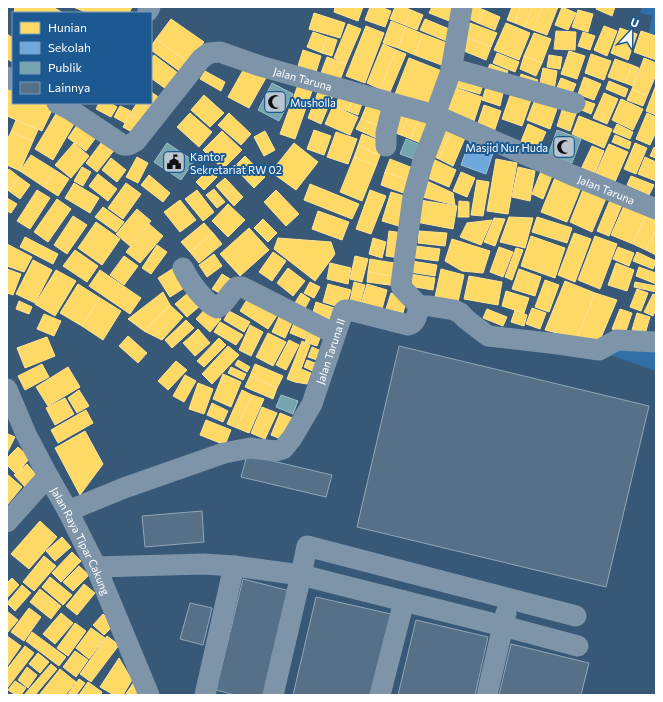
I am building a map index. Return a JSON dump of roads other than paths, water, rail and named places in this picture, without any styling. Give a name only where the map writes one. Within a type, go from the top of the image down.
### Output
[{"type":"street","points":[[462,7],[451,68],[413,197],[401,284],[402,288],[419,306],[430,306],[460,312],[467,320],[488,336],[599,350],[617,340],[656,342]]},
{"type":"street","name":"Jalan Taruna","points":[[59,104],[123,145],[129,146],[136,141],[201,59],[209,53],[220,52],[260,66],[438,116],[572,175],[656,209]]},
{"type":"street","points":[[451,68],[575,103]]},
{"type":"street","points":[[386,146],[386,133],[393,104]]},
{"type":"street","points":[[182,268],[189,280],[210,305],[217,308],[222,305],[237,286],[242,287],[334,334]]},
{"type":"street","name":"Jalan Taruna II","points":[[68,511],[124,488],[224,453],[250,448],[276,452],[283,449],[292,438],[312,404],[334,334],[343,312],[345,310],[349,310],[408,325],[415,320],[419,306]]},
{"type":"street","name":"Jalan Raya Tipar Cakung","points":[[7,389],[26,434],[68,511],[96,567],[148,695]]},
{"type":"street","points":[[7,522],[48,476]]},
{"type":"street","points":[[273,695],[307,546],[576,616]]},
{"type":"street","points":[[96,567],[204,564],[234,566],[301,575],[578,646]]},
{"type":"street","points":[[205,695],[234,566]]},
{"type":"street","points":[[487,695],[509,598]]},
{"type":"street","points":[[380,695],[404,601]]},
{"type":"place","name":"Musholla","points":[[275,102]]},
{"type":"place","name":"Masjid Nur Huda","points":[[564,147]]},
{"type":"place","name":"Kantor Sekretariat RW 02","points":[[174,162]]}]
